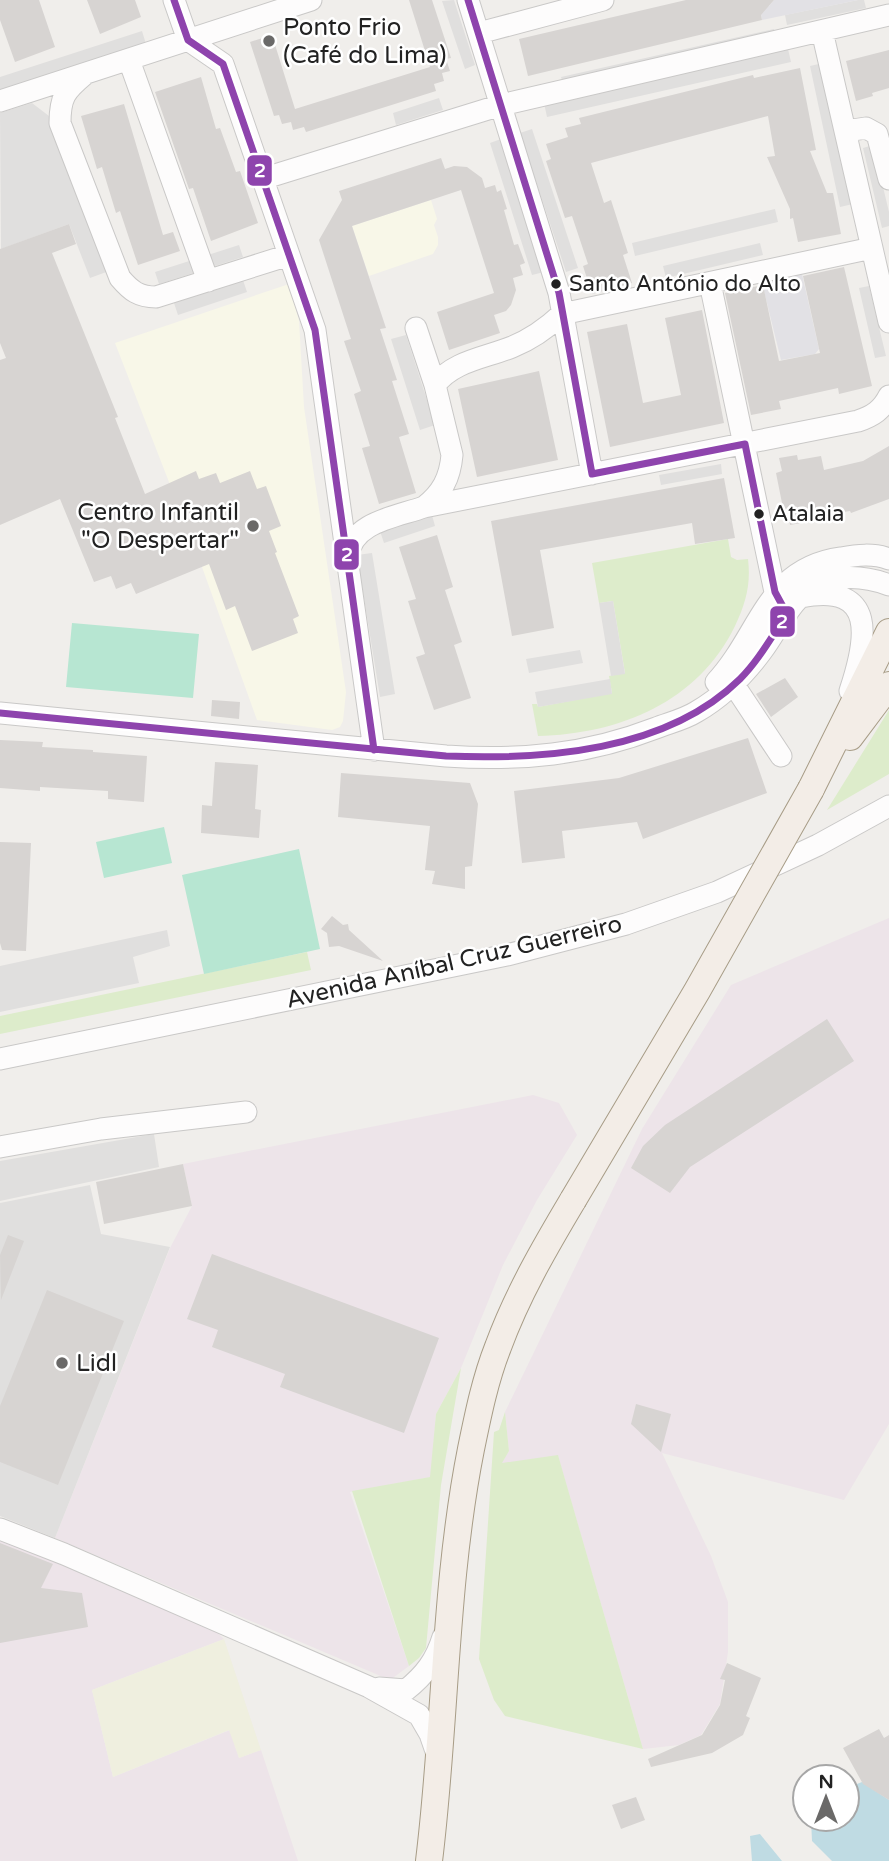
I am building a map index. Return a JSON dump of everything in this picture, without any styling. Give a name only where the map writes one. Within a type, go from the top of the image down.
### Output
[{"type":"main road","points":[[429,1861],[463,1493],[479,1411],[497,1347],[541,1254],[697,990],[811,789],[889,632]]},
{"type":"main road","points":[[811,789],[889,685]]},
{"type":"street","points":[[174,0],[188,40],[223,64],[315,330],[374,750]]},
{"type":"street","points":[[9,99],[311,0]]},
{"type":"street","points":[[468,0],[554,274],[592,474]]},
{"type":"street","points":[[479,33],[603,0]]},
{"type":"street","points":[[262,179],[501,105],[889,15]]},
{"type":"street","points":[[822,31],[889,323]]},
{"type":"street","points":[[129,60],[208,281]]},
{"type":"street","points":[[60,123],[60,106],[66,90],[84,75]]},
{"type":"street","points":[[9,99],[42,102],[60,123],[120,278],[142,297],[156,297],[289,255]]},
{"type":"street","points":[[846,131],[866,128],[877,134],[889,179]]},
{"type":"street","points":[[435,385],[449,370],[534,337],[562,314],[872,248]]},
{"type":"street","points":[[710,283],[775,592],[793,605]]},
{"type":"street","points":[[416,328],[463,486],[481,495]]},
{"type":"street","points":[[348,561],[353,538],[374,524],[424,507],[868,418],[879,411],[889,396]]},
{"type":"street","points":[[424,507],[445,485],[452,455]]},
{"type":"street","points":[[339,496],[346,512],[374,524]]},
{"type":"street","points":[[635,736],[686,708],[718,680],[735,661],[775,592],[801,572],[830,559],[889,544]]},
{"type":"street","points":[[830,559],[861,555],[889,559]]},
{"type":"street","points":[[0,713],[374,750],[488,759],[526,758],[580,750],[635,736],[696,713],[734,685],[762,651],[793,605],[814,586],[833,579],[857,578],[889,584]]},
{"type":"street","points":[[793,605],[827,595],[844,597],[858,608],[863,625],[863,645],[855,676],[824,763]]},
{"type":"street","points":[[855,731],[889,671]]},
{"type":"street","points":[[734,685],[781,757]]},
{"type":"street","name":"Avenida Aníbal Cruz Guerreiro","points":[[0,1059],[506,955],[626,925],[717,892],[818,845],[889,806]]},
{"type":"street","points":[[0,1147],[101,1129],[246,1112]]},
{"type":"street","points":[[0,1529],[64,1554],[369,1687],[419,1715],[430,1734],[439,1760]]},
{"type":"street","points":[[369,1687],[406,1690],[421,1678],[437,1656],[450,1615]]},
{"type":"shaded area","points":[[454,0],[475,65],[465,69],[442,1]]},
{"type":"shaded area","points":[[774,0],[858,0],[762,20],[760,8],[769,6]]},
{"type":"shaded area","points":[[864,0],[866,8],[787,25],[785,15]]},
{"type":"shaded area","points":[[774,29],[775,34],[563,83],[561,77]]},
{"type":"shaded area","points":[[142,31],[146,44],[0,91],[0,77]]},
{"type":"shaded area","points":[[788,49],[791,62],[547,117],[544,103]]},
{"type":"shaded area","points":[[823,63],[853,204],[840,207],[810,66]]},
{"type":"shaded area","points":[[439,98],[443,110],[396,125],[393,113]]},
{"type":"shaded area","points":[[32,103],[49,116],[109,271],[90,278],[69,224],[1,249],[0,113]]},
{"type":"shaded area","points":[[532,129],[578,268],[566,272],[520,133]]},
{"type":"shaded area","points":[[501,139],[544,272],[532,275],[490,143]]},
{"type":"shaded area","points":[[873,145],[889,212],[889,226],[882,228],[863,148]]},
{"type":"shaded area","points":[[431,200],[437,219],[434,225],[438,237],[438,245],[433,254],[369,276],[352,226]]},
{"type":"shaded area","points":[[775,209],[778,222],[635,256],[632,243]]},
{"type":"shaded area","points":[[760,243],[763,255],[666,278],[663,266]]},
{"type":"shaded area","points":[[239,245],[243,257],[159,284],[155,272]]},
{"type":"shaded area","points":[[802,274],[819,349],[815,354],[781,360],[762,283]]},
{"type":"shaded area","points":[[243,280],[247,292],[178,315],[174,303]]},
{"type":"shaded area","name":"Centro Infantil \"O Despertar\"","points":[[289,284],[299,321],[304,407],[346,692],[343,721],[340,727],[332,730],[257,720],[202,567],[115,343]]},
{"type":"shaded area","points":[[869,286],[886,356],[875,358],[859,288]]},
{"type":"shaded area","points":[[406,335],[435,425],[420,430],[391,339]]},
{"type":"shaded area","points":[[721,464],[722,474],[661,485],[659,475]]},
{"type":"shaded area","points":[[432,515],[435,526],[384,543],[380,531]]},
{"type":"shaded area","points":[[372,553],[395,694],[380,697],[357,555]]},
{"type":"shaded area","points":[[613,601],[625,674],[611,676],[599,603]]},
{"type":"shaded area","points":[[580,650],[583,663],[529,673],[526,659]]},
{"type":"shaded area","points":[[610,679],[612,694],[538,707],[535,692]]},
{"type":"shaded area","points":[[889,918],[889,1424],[844,1500],[662,1453],[711,1556],[728,1602],[728,1652],[720,1704],[701,1735],[679,1745],[643,1749],[558,1456],[501,1464],[509,1451],[505,1412],[642,1129],[731,985]]},
{"type":"shaded area","points":[[167,930],[170,946],[133,957],[139,983],[0,1012],[0,966]]},
{"type":"shaded area","points":[[533,1095],[559,1103],[577,1135],[537,1200],[503,1265],[461,1368],[436,1414],[431,1477],[350,1492],[409,1666],[390,1680],[55,1538],[170,1248],[192,1206],[183,1164]]},
{"type":"shaded area","points":[[154,1134],[159,1167],[0,1201],[0,1161]]},
{"type":"shaded area","points":[[90,1185],[101,1234],[170,1247],[55,1538],[0,1516],[0,1203]]},
{"type":"shaded area","points":[[0,1537],[211,1626],[224,1639],[92,1690],[113,1777],[230,1730],[239,1758],[261,1750],[298,1861],[0,1861]]},
{"type":"green space","points":[[728,539],[731,557],[737,560],[748,559],[747,593],[735,626],[700,675],[678,694],[627,720],[598,729],[538,736],[532,704],[537,704],[538,707],[612,693],[609,676],[625,673],[613,601],[599,603],[592,563]]},
{"type":"green space","points":[[72,623],[199,634],[193,698],[66,687]]},
{"type":"green space","points":[[889,710],[889,774],[827,810]]},
{"type":"green space","points":[[164,827],[172,863],[104,878],[96,842]]},
{"type":"green space","points":[[299,849],[320,949],[204,974],[182,875]]},
{"type":"green space","points":[[307,952],[311,970],[0,1034],[0,1016]]},
{"type":"green space","points":[[461,1368],[441,1485],[426,1648],[409,1666],[352,1491],[430,1477],[436,1414]]},
{"type":"green space","points":[[505,1412],[509,1451],[502,1463],[558,1455],[643,1749],[505,1716],[494,1700],[479,1659],[494,1432],[499,1430]]},
{"type":"green space","points":[[224,1639],[261,1750],[239,1758],[229,1730],[113,1777],[92,1690]]},
{"type":"water","points":[[861,1782],[889,1800],[889,1861],[832,1861],[812,1841],[812,1833],[861,1833]]},
{"type":"water","points":[[760,1834],[782,1861],[752,1861],[750,1836]]},
{"type":"building","points":[[0,0],[39,0],[55,47],[15,62],[0,20]]},
{"type":"building","points":[[87,0],[135,0],[141,17],[100,34]]},
{"type":"building","points":[[409,0],[432,0],[451,58],[446,59],[450,71],[442,73],[444,81],[434,84],[436,91],[306,132],[304,127],[293,130],[291,122],[282,124],[279,115],[274,116],[250,42],[272,35],[295,109],[430,67]]},
{"type":"building","points":[[686,0],[774,0],[761,15],[762,20],[528,76],[519,39]]},
{"type":"building","points":[[889,50],[889,88],[856,101],[846,61]]},
{"type":"building","points":[[800,68],[816,150],[810,151],[827,193],[833,193],[841,234],[798,242],[793,218],[790,219],[790,209],[767,157],[775,156],[768,116],[591,163],[604,203],[611,200],[628,253],[623,255],[632,283],[592,294],[583,266],[588,264],[572,216],[565,218],[546,161],[551,159],[546,144],[568,137],[565,128],[581,124],[579,118],[753,75],[754,78]]},
{"type":"building","points":[[201,77],[216,129],[220,128],[236,172],[240,171],[258,223],[211,241],[193,188],[189,189],[155,92]]},
{"type":"building","points":[[124,104],[163,235],[173,232],[180,251],[138,265],[120,211],[116,213],[102,167],[97,169],[81,116]]},
{"type":"building","points":[[441,158],[445,169],[454,166],[467,167],[482,178],[485,188],[495,185],[497,192],[501,190],[514,245],[518,244],[525,263],[520,265],[523,275],[513,278],[516,290],[511,305],[506,311],[494,315],[500,333],[449,350],[437,312],[494,293],[461,190],[352,226],[386,328],[380,329],[397,380],[392,381],[409,434],[399,437],[416,493],[379,504],[362,448],[370,446],[354,394],[361,391],[344,341],[351,339],[319,240],[342,200],[339,191]]},
{"type":"building","points":[[69,224],[76,244],[52,253],[118,417],[115,418],[145,494],[196,471],[199,479],[216,473],[220,483],[250,471],[257,489],[266,486],[281,526],[269,531],[299,616],[293,619],[298,633],[252,651],[235,606],[226,610],[209,564],[136,594],[131,583],[116,589],[111,576],[94,582],[60,499],[0,525],[0,360],[6,358],[0,343],[0,249]]},
{"type":"building","points":[[844,267],[872,386],[839,394],[838,388],[779,401],[781,409],[751,415],[725,293],[763,285],[779,361],[820,353],[803,276]]},
{"type":"building","points":[[702,310],[724,423],[610,447],[587,332],[627,324],[643,403],[681,395],[665,318]]},
{"type":"building","points":[[539,371],[558,460],[477,477],[458,389]]},
{"type":"building","points":[[889,446],[889,499],[851,513],[812,517],[812,521],[790,525],[788,512],[784,513],[776,473],[782,471],[779,458],[797,455],[798,460],[821,456],[824,470],[863,461]]},
{"type":"building","points":[[724,478],[735,538],[695,544],[692,523],[540,550],[554,628],[512,636],[491,521]]},
{"type":"building","points":[[437,535],[453,587],[445,590],[462,642],[454,645],[471,698],[434,710],[416,657],[425,654],[408,601],[416,599],[399,547]]},
{"type":"building","points":[[785,678],[798,697],[771,717],[756,694]]},
{"type":"building","points":[[212,700],[240,702],[239,719],[211,716]]},
{"type":"building","points":[[748,738],[767,793],[643,839],[637,822],[562,831],[565,858],[522,863],[514,791],[619,778]]},
{"type":"building","points":[[0,740],[43,742],[42,747],[147,756],[144,802],[108,799],[108,791],[40,787],[40,791],[0,788]]},
{"type":"building","points":[[215,762],[258,765],[255,809],[261,810],[259,838],[201,833],[202,805],[212,806]]},
{"type":"building","points":[[341,773],[470,783],[478,804],[472,866],[465,867],[465,889],[432,884],[435,871],[425,870],[430,826],[338,817]]},
{"type":"building","points":[[0,842],[31,843],[26,951],[2,950],[0,943]]},
{"type":"building","points":[[332,916],[343,925],[348,924],[349,930],[383,961],[339,946],[329,947],[327,933],[321,929]]},
{"type":"building","points":[[827,1019],[854,1061],[690,1167],[670,1193],[631,1168],[643,1146],[665,1125]]},
{"type":"building","points":[[183,1164],[192,1206],[104,1224],[96,1182]]},
{"type":"building","points":[[8,1235],[24,1241],[1,1300],[0,1255]]},
{"type":"building","points":[[212,1254],[439,1338],[404,1433],[280,1387],[285,1374],[212,1347],[218,1330],[187,1319]]},
{"type":"building","name":"Lidl","points":[[47,1290],[124,1321],[58,1485],[0,1462],[0,1406]]},
{"type":"building","points":[[636,1404],[671,1414],[661,1452],[631,1424]]},
{"type":"building","points":[[0,1543],[53,1564],[41,1588],[82,1593],[88,1627],[0,1643]]},
{"type":"building","points":[[727,1663],[761,1678],[746,1716],[750,1718],[743,1735],[712,1753],[651,1767],[648,1759],[702,1735],[720,1705],[725,1680],[720,1679]]},
{"type":"building","points":[[879,1729],[884,1738],[889,1735],[889,1800],[863,1784],[861,1763],[851,1763],[843,1748]]},
{"type":"building","points":[[636,1797],[645,1820],[621,1829],[612,1805]]},
{"type":"transit line","name":"2","points":[[174,0],[188,40],[223,64],[315,330],[374,750]]},
{"type":"transit line","name":"2","points":[[0,713],[446,756],[562,753],[640,736],[676,722],[710,703],[740,679],[771,639],[787,614],[775,592],[745,444],[592,474],[559,293],[468,0]]},
{"type":"place","name":"Ponto Frio (Café do Lima)","points":[[269,41]]},
{"type":"place","name":"Santo António do Alto","points":[[556,284]]},
{"type":"place","name":"Atalaia","points":[[759,514]]},
{"type":"place","name":"Centro Infantil \"O Despertar\"","points":[[253,526]]},
{"type":"place","name":"Lidl","points":[[62,1363]]}]
